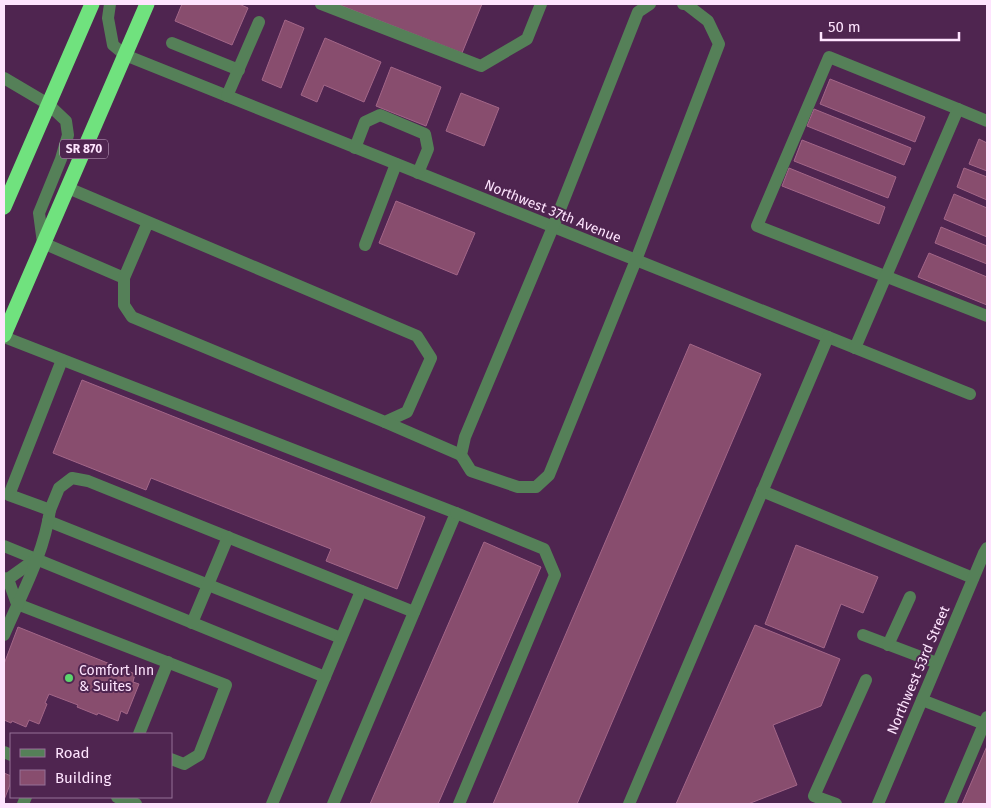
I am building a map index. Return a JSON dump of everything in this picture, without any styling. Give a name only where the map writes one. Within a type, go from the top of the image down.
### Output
[{"type":"highway","points":[[4,207],[92,4]]},
{"type":"highway","name":"SR 870","points":[[4,336],[147,4]]},
{"type":"street","points":[[110,4],[108,18],[114,45],[125,55]]},
{"type":"street","points":[[321,4],[481,66],[527,39],[541,4]]},
{"type":"street","points":[[461,455],[465,438],[638,12],[650,4]]},
{"type":"street","points":[[148,222],[124,278],[124,305],[132,317],[461,455],[471,471],[518,487],[536,487],[548,475],[636,260],[719,44],[708,21],[686,4],[683,4]]},
{"type":"street","points":[[227,96],[259,22]]},
{"type":"street","points":[[172,43],[239,70]]},
{"type":"street","name":"Northwest 37th Avenue","points":[[125,55],[970,394]]},
{"type":"street","points":[[987,121],[829,57],[757,226],[987,316]]},
{"type":"street","points":[[4,78],[48,104],[66,121],[68,135],[61,159],[39,213],[43,243],[124,278]]},
{"type":"street","points":[[855,348],[958,109]]},
{"type":"street","points":[[355,148],[365,122],[380,115],[424,134],[428,148],[418,173]]},
{"type":"street","points":[[365,245],[396,164]]},
{"type":"street","points":[[68,188],[417,336],[431,358],[407,412],[385,422]]},
{"type":"street","points":[[4,336],[544,549],[556,575],[459,804]]},
{"type":"street","points":[[629,804],[828,337]]},
{"type":"street","points":[[62,360],[9,495],[49,516],[209,585],[341,638]]},
{"type":"street","points":[[4,635],[36,559],[59,488],[72,478],[88,481],[414,612]]},
{"type":"street","points":[[762,491],[973,578]]},
{"type":"street","points":[[333,804],[456,513]]},
{"type":"street","points":[[192,623],[228,537]]},
{"type":"street","points":[[4,546],[325,678]]},
{"type":"street","name":"Northwest 53rd Street","points":[[878,804],[987,548]]},
{"type":"street","points":[[36,559],[6,578],[17,604],[226,685],[199,755],[184,764],[172,759]]},
{"type":"street","points":[[272,804],[361,591]]},
{"type":"street","points":[[888,644],[910,597]]},
{"type":"street","points":[[862,635],[937,663]]},
{"type":"street","points":[[139,733],[168,662]]},
{"type":"street","points":[[836,804],[812,800],[866,680]]},
{"type":"street","points":[[922,700],[986,720],[950,804]]},
{"type":"street","points":[[120,798],[136,804]]},
{"type":"building","points":[[182,4],[239,4],[248,8],[232,45],[175,21]]},
{"type":"building","points":[[337,4],[482,4],[462,53]]},
{"type":"building","points":[[285,20],[304,28],[281,88],[262,80]]},
{"type":"building","points":[[325,38],[381,62],[364,102],[324,85],[317,102],[301,95]]},
{"type":"building","points":[[391,67],[441,87],[426,126],[376,106]]},
{"type":"building","points":[[830,79],[925,117],[915,142],[820,104]]},
{"type":"building","points":[[461,93],[499,108],[484,146],[446,131]]},
{"type":"building","points":[[814,109],[911,148],[904,165],[807,126]]},
{"type":"building","points":[[979,139],[987,143],[987,171],[969,164]]},
{"type":"building","points":[[802,140],[896,177],[888,198],[794,161]]},
{"type":"building","points":[[789,168],[885,207],[879,224],[782,186]]},
{"type":"building","points":[[964,168],[987,177],[987,200],[957,187]]},
{"type":"building","points":[[954,194],[987,208],[987,237],[944,219]]},
{"type":"building","points":[[396,201],[475,233],[457,275],[379,243]]},
{"type":"building","points":[[941,227],[987,246],[987,264],[935,243]]},
{"type":"building","points":[[929,253],[987,277],[987,305],[918,277]]},
{"type":"building","points":[[690,344],[761,374],[577,804],[493,804]]},
{"type":"building","points":[[82,380],[425,517],[397,589],[326,561],[331,549],[151,478],[146,490],[53,453]]},
{"type":"building","points":[[484,542],[541,567],[438,804],[370,804]]},
{"type":"building","points":[[796,545],[878,577],[863,613],[841,604],[824,648],[765,624]]},
{"type":"building","points":[[755,625],[840,659],[821,706],[773,725],[797,785],[748,804],[676,804]]},
{"type":"building","name":"Comfort Inn & Suites","points":[[18,627],[135,674],[133,682],[139,684],[127,714],[121,711],[118,721],[98,713],[97,715],[77,707],[78,705],[49,694],[39,724],[29,720],[26,727],[4,720],[4,664]]},
{"type":"building","points":[[987,746],[987,804],[962,804]]},
{"type":"building","points":[[4,773],[10,776],[10,785],[4,800]]},
{"type":"place","name":"Comfort Inn & Suites","points":[[69,678]]}]
